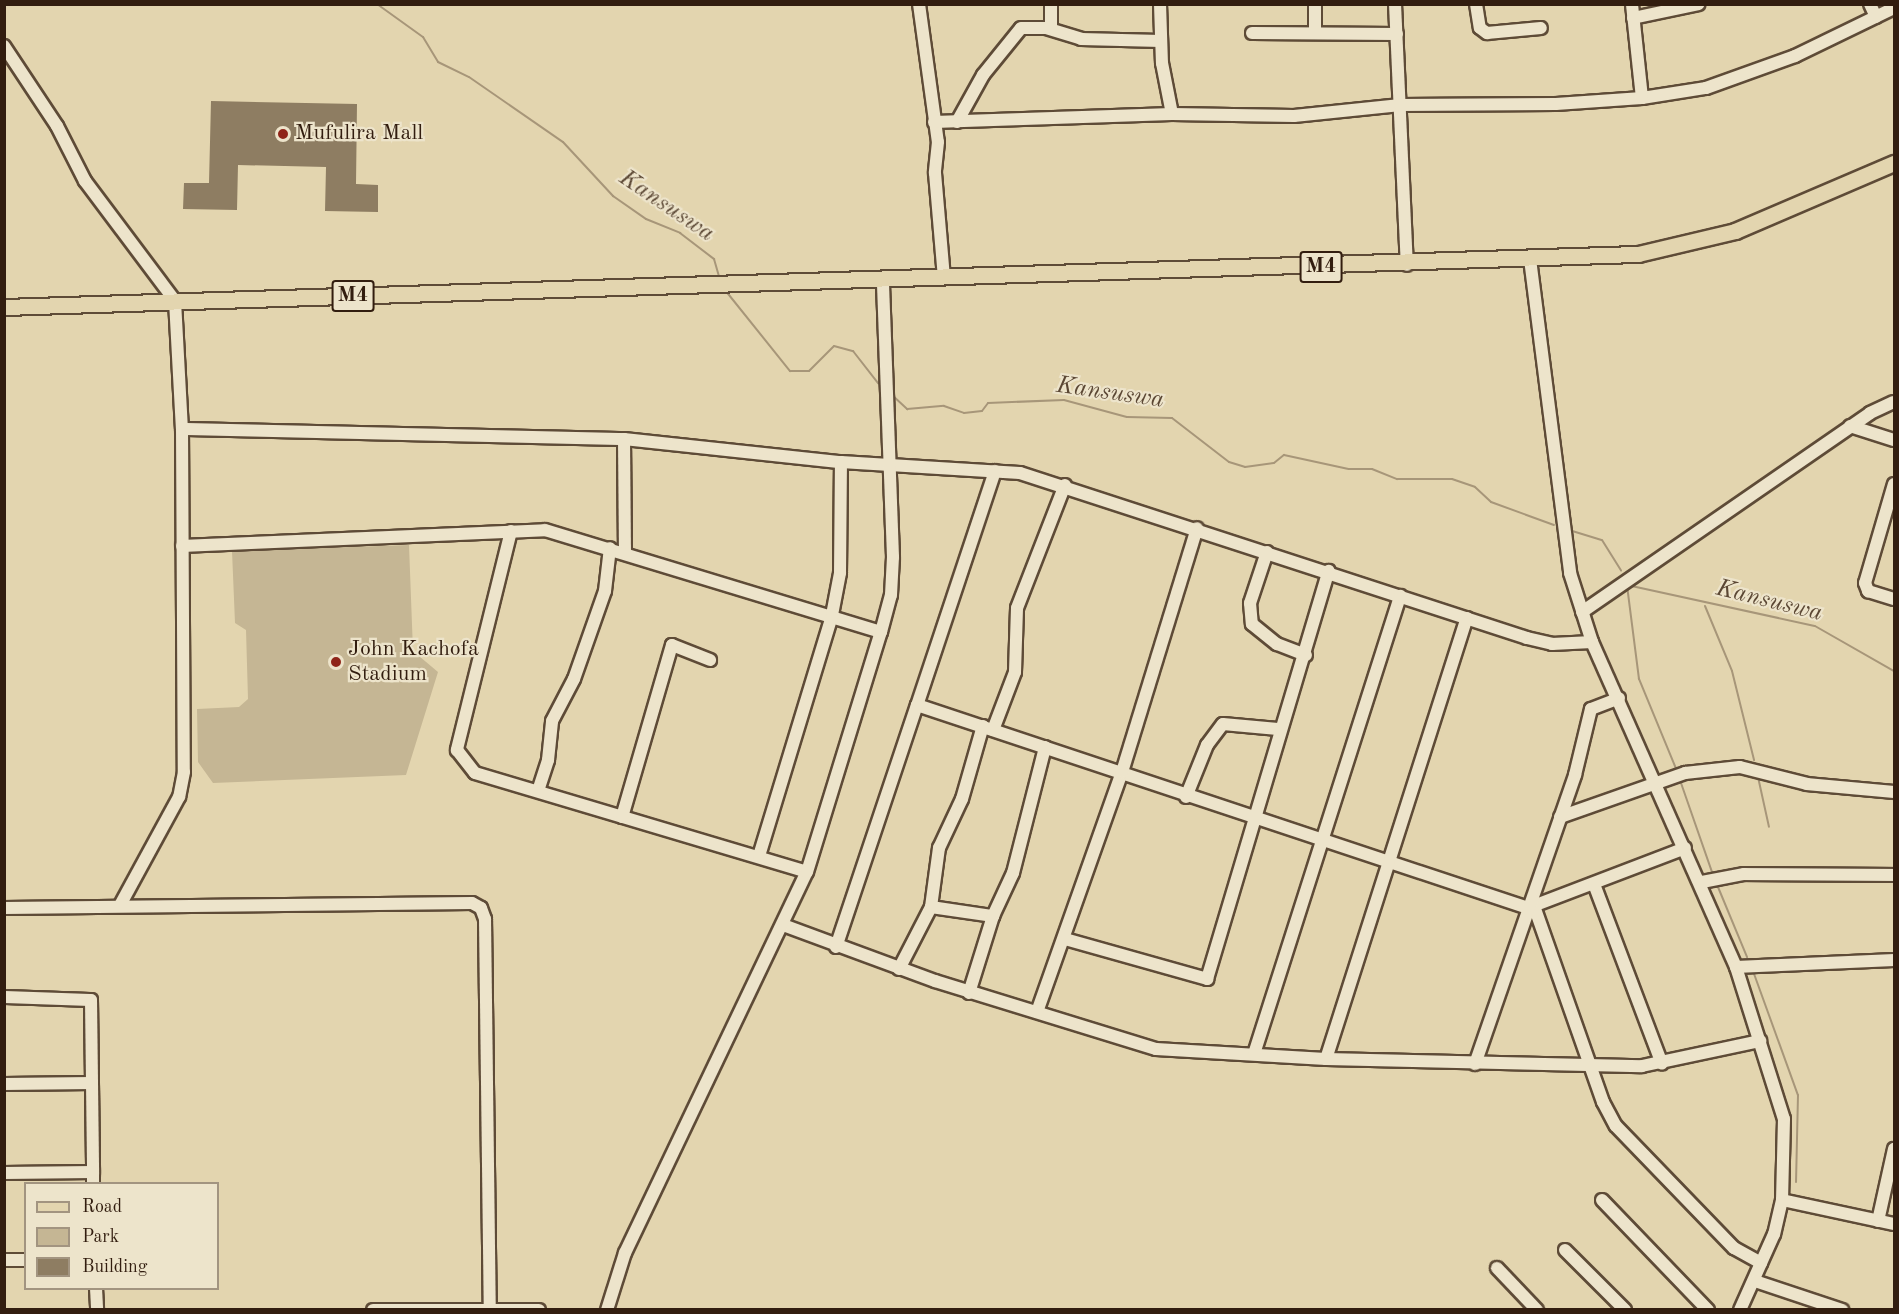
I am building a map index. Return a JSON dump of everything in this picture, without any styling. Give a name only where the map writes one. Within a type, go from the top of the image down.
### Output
[{"type":"main road","name":"M4","points":[[4,307],[944,277],[1407,265],[1638,254],[1735,231],[1894,163]]},
{"type":"street","points":[[919,4],[934,122],[944,277]]},
{"type":"street","points":[[1051,4],[1051,29]]},
{"type":"street","points":[[1160,4],[1161,41],[1172,114]]},
{"type":"street","points":[[1315,33],[1316,4]]},
{"type":"street","points":[[1395,4],[1407,265]]},
{"type":"street","points":[[1476,4],[1480,28],[1486,33],[1540,28]]},
{"type":"street","points":[[1632,4],[1642,98]]},
{"type":"street","points":[[1633,18],[1699,4]]},
{"type":"street","points":[[1870,4],[1876,17]]},
{"type":"street","points":[[934,122],[1172,114],[1294,116],[1400,105],[1556,104],[1642,98],[1706,88],[1795,56],[1894,8]]},
{"type":"street","points":[[957,122],[967,100],[1016,31],[1051,29],[1081,39],[1161,41]]},
{"type":"street","points":[[1251,33],[1397,34]]},
{"type":"street","points":[[4,46],[57,126],[85,181],[175,301],[182,429],[182,784],[146,863],[120,905]]},
{"type":"street","points":[[1530,259],[1566,548],[1582,612],[1592,642],[1702,882],[1736,967],[1784,1119],[1782,1200],[1755,1281],[1740,1310]]},
{"type":"street","points":[[607,1310],[625,1253],[807,872],[881,632],[892,578],[883,279]]},
{"type":"street","points":[[1582,612],[1850,426],[1894,402]]},
{"type":"street","points":[[1850,426],[1894,440]]},
{"type":"street","points":[[182,429],[624,439],[841,462],[995,471],[1065,485],[1540,642],[1592,642]]},
{"type":"street","points":[[624,439],[625,552]]},
{"type":"street","points":[[759,856],[832,615],[840,573],[841,462]]},
{"type":"street","points":[[836,947],[995,471]]},
{"type":"street","points":[[1894,484],[1865,583],[1868,591],[1894,599]]},
{"type":"street","points":[[899,969],[931,907],[939,848],[962,799],[988,728],[1015,672],[1017,608],[1065,485]]},
{"type":"street","points":[[1037,1012],[1065,939],[1122,772],[1197,528]]},
{"type":"street","points":[[182,546],[546,530],[832,615],[881,632]]},
{"type":"street","points":[[511,531],[457,750],[475,773],[807,872]]},
{"type":"street","points":[[538,791],[548,760],[552,721],[574,679],[603,596],[610,548]]},
{"type":"street","points":[[1267,552],[1250,603],[1252,624],[1277,644],[1306,655]]},
{"type":"street","points":[[1065,939],[1207,979],[1278,729],[1306,655],[1329,571]]},
{"type":"street","points":[[1254,1054],[1320,840],[1400,596]]},
{"type":"street","points":[[1326,1059],[1347,982],[1390,863],[1421,753],[1467,618]]},
{"type":"street","points":[[622,817],[672,645],[710,660]]},
{"type":"street","points":[[1475,1064],[1531,907],[1592,706],[1619,698]]},
{"type":"street","points":[[917,705],[1122,772],[1185,797],[1531,907],[1594,885],[1685,848]]},
{"type":"street","points":[[1185,797],[1203,752],[1223,724],[1278,729]]},
{"type":"street","points":[[969,993],[993,916],[1013,873],[1045,747]]},
{"type":"street","points":[[1560,817],[1685,772],[1740,767],[1807,784],[1894,792]]},
{"type":"street","points":[[1702,882],[1744,874],[1894,875]]},
{"type":"street","points":[[1594,885],[1662,1064]]},
{"type":"street","points":[[4,908],[472,903],[481,908],[490,1306]]},
{"type":"street","points":[[931,907],[993,916]]},
{"type":"street","points":[[1531,907],[1590,1065],[1616,1126],[1734,1248],[1761,1263]]},
{"type":"street","points":[[783,925],[836,947],[969,993],[1037,1012],[1139,1046],[1326,1059],[1590,1065],[1662,1064],[1760,1041]]},
{"type":"street","points":[[1736,967],[1894,960]]},
{"type":"street","points":[[4,997],[90,997],[93,1178],[4,1173]]},
{"type":"street","points":[[4,1084],[92,1083]]},
{"type":"street","points":[[1878,1221],[1894,1149]]},
{"type":"street","points":[[1602,1200],[1708,1310]]},
{"type":"street","points":[[1782,1200],[1894,1224]]},
{"type":"street","points":[[1565,1250],[1625,1310]]},
{"type":"street","points":[[4,1260],[24,1260]]},
{"type":"street","points":[[1497,1268],[1537,1310]]},
{"type":"street","points":[[1755,1281],[1842,1310]]},
{"type":"street","points":[[96,1290],[97,1310]]},
{"type":"street","points":[[374,1310],[490,1306],[539,1310]]},
{"type":"green space","name":"John Kachofa Stadium","points":[[409,545],[413,651],[438,672],[406,775],[213,783],[198,762],[197,709],[239,707],[248,699],[246,630],[235,623],[232,551]]},
{"type":"building","name":"Mufulira Mall","points":[[211,101],[357,104],[356,184],[378,185],[378,212],[325,211],[326,167],[238,165],[237,210],[183,209],[184,183],[209,183]]},
{"type":"waterway","name":"Kansuswa","points":[[377,4],[423,37],[438,62],[469,77],[563,142],[613,196],[646,219],[680,233],[714,259],[719,277]]},
{"type":"waterway","name":"Kansuswa","points":[[725,290],[790,371],[809,371],[834,346],[853,351],[878,383]]},
{"type":"waterway","name":"Kansuswa","points":[[892,395],[907,409],[944,406],[964,413],[982,411],[988,403],[1064,400],[1127,417],[1172,418],[1229,462],[1245,467],[1274,463],[1284,455],[1349,469],[1372,469],[1397,479],[1452,479],[1475,487],[1491,502],[1554,525]]},
{"type":"waterway","name":"Kansuswa","points":[[1569,530],[1602,540],[1621,571]]},
{"type":"waterway","name":"Kansuswa","points":[[1677,771],[1639,679],[1627,585],[1815,626],[1894,671]]},
{"type":"waterway","points":[[1705,606],[1732,671],[1754,760]]},
{"type":"waterway","points":[[1758,777],[1769,827]]},
{"type":"waterway","points":[[1681,783],[1713,875]]},
{"type":"waterway","points":[[1718,887],[1747,957]]},
{"type":"waterway","points":[[1753,971],[1798,1095],[1796,1182]]},
{"type":"place","name":"Mufulira Mall","points":[[283,134]]},
{"type":"place","name":"John Kachofa Stadium","points":[[336,662]]}]
